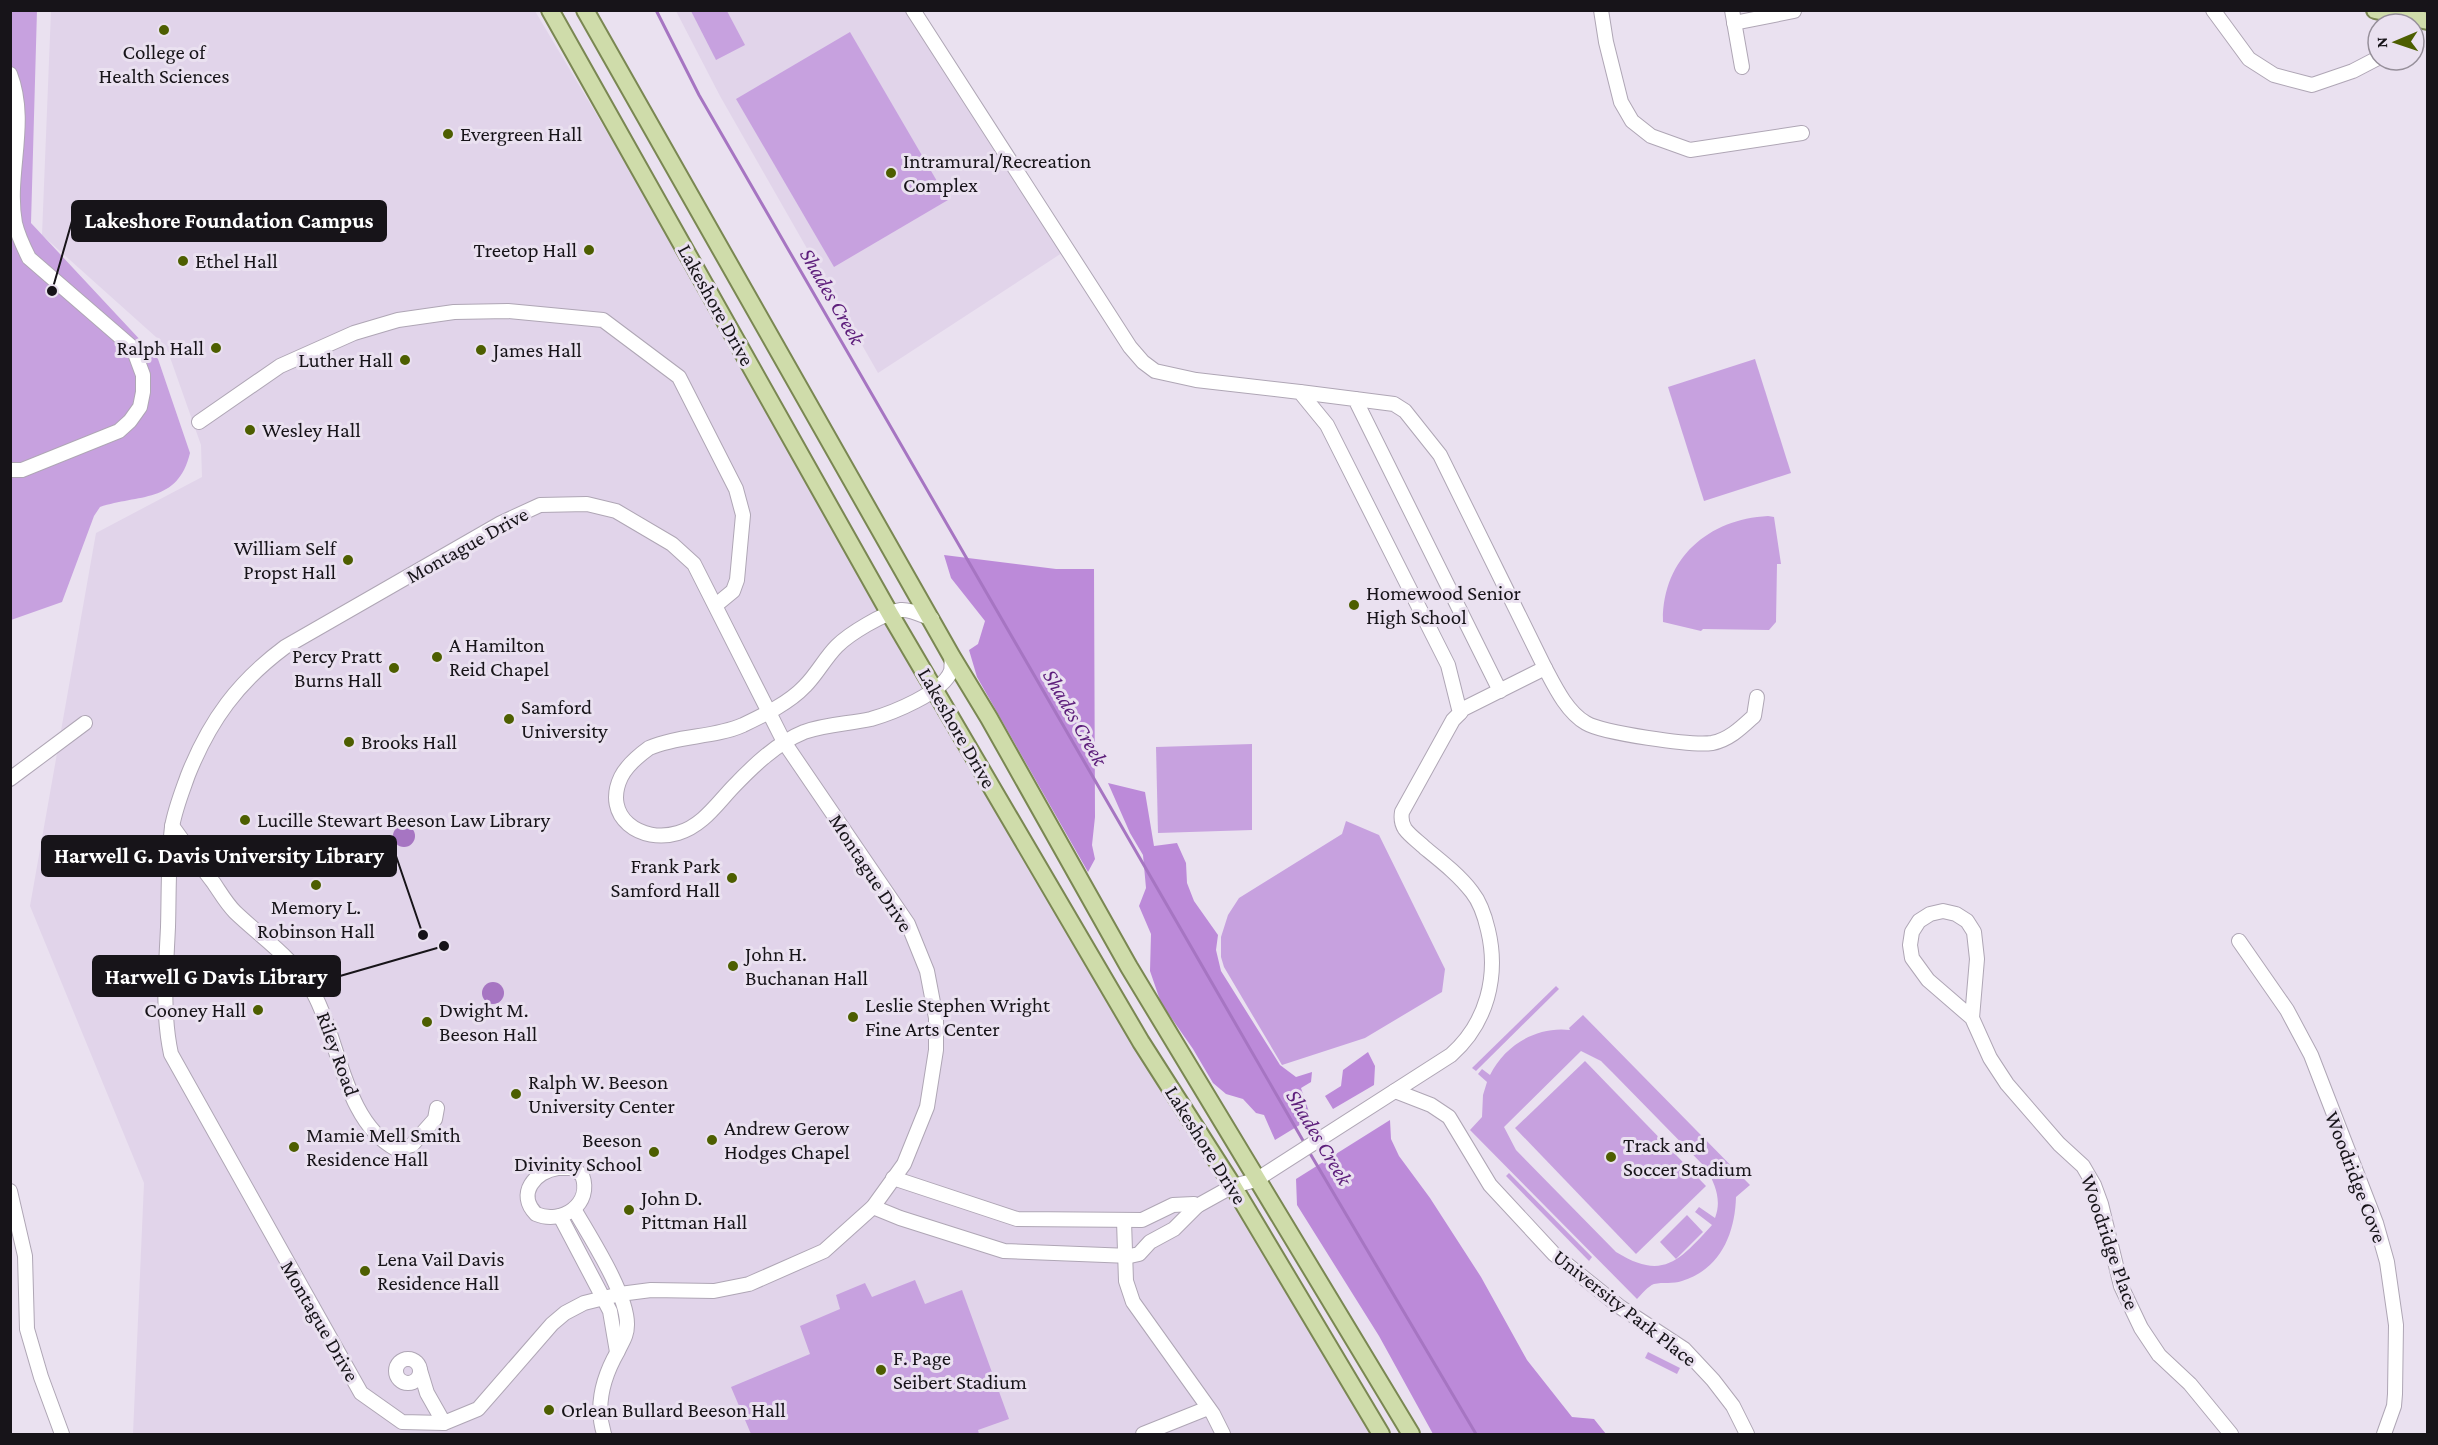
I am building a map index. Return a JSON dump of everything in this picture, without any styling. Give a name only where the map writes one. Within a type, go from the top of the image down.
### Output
[{"type":"main road","name":"Lakeshore Drive","points":[[550,10],[890,615],[1141,1042],[1233,1186],[1381,1434]]},
{"type":"main road","name":"Lakeshore Drive","points":[[585,10],[951,657],[989,718],[1130,967],[1411,1434]]},
{"type":"street","points":[[913,10],[1130,347],[1143,363],[1155,371],[1196,380],[1394,404],[1405,411],[1440,455],[1545,668],[1576,716],[1587,724],[1618,732],[1712,743],[1724,739],[1754,716],[1757,697]]},
{"type":"street","points":[[1601,10],[1606,42],[1621,102],[1632,121],[1651,136],[1690,150],[1802,133]]},
{"type":"street","points":[[2212,10],[2249,59],[2274,75],[2312,85],[2366,64]]},
{"type":"street","points":[[1742,67],[1733,17],[1794,11]]},
{"type":"street","points":[[10,74],[15,85],[19,111],[15,221],[20,240],[29,258],[133,348],[143,375],[143,392],[140,407],[119,431],[22,470],[10,470]]},
{"type":"street","points":[[199,422],[280,366],[365,329],[398,320],[454,312],[508,311],[603,320],[679,377],[736,489],[743,515],[736,587],[716,605]]},
{"type":"street","points":[[1300,392],[1328,425],[1448,665],[1460,713]]},
{"type":"street","points":[[1354,399],[1500,691]]},
{"type":"street","name":"Montague Drive","points":[[587,504],[616,511],[672,544],[694,564],[716,605],[784,742],[908,924],[927,971],[936,1018],[936,1040],[927,1107],[904,1164],[873,1207],[824,1251],[750,1284],[714,1290],[651,1290],[620,1294],[584,1303],[565,1313],[552,1324],[478,1409],[444,1424],[401,1428],[361,1393],[171,1054],[166,1030],[165,993],[172,826],[179,799],[207,733],[232,694],[258,668],[285,647],[501,523],[540,505],[587,504]]},
{"type":"street","points":[[932,620],[900,610],[850,636],[837,646],[807,685],[792,698],[768,712],[741,726],[649,748],[637,757],[621,777],[617,798],[620,811],[627,823],[647,836],[666,836],[686,831],[701,822],[753,768],[784,742],[822,726],[857,722],[885,714],[935,689],[951,670],[951,657]]},
{"type":"street","points":[[873,1207],[1004,1251],[1125,1256],[1139,1254],[1150,1242],[1174,1229],[1197,1206],[1233,1186],[1256,1179],[1451,1055],[1473,1030],[1490,992],[1493,969],[1492,947],[1486,920],[1473,893],[1455,873],[1407,831],[1401,820],[1402,812],[1453,720],[1462,709],[1545,668]]},
{"type":"street","points":[[10,779],[85,723]]},
{"type":"street","name":"Riley Road","points":[[172,826],[233,910],[286,957],[305,979],[320,1004],[339,1064],[359,1109],[382,1142],[396,1149],[412,1144],[435,1119],[438,1108]]},
{"type":"street","name":"Woodridge Place","points":[[1972,1018],[1977,959],[1974,932],[1967,921],[1956,914],[1943,911],[1930,914],[1919,921],[1912,932],[1910,945],[1912,958],[1928,980],[1972,1018],[1990,1058],[2007,1084],[2059,1144],[2083,1166],[2094,1185],[2121,1286],[2148,1341],[2169,1367],[2190,1384],[2231,1434]]},
{"type":"street","name":"Woodridge Cove","points":[[2239,941],[2287,1010],[2311,1055],[2376,1223],[2387,1262],[2396,1325],[2394,1406],[2384,1434]]},
{"type":"street","name":"University Park Place","points":[[1390,1094],[1431,1105],[1449,1117],[1490,1185],[1554,1254],[1620,1307],[1684,1349],[1734,1407],[1747,1434]]},
{"type":"street","points":[[565,1168],[576,1170],[582,1175],[584,1192],[574,1209],[560,1216],[536,1214],[527,1199],[530,1186],[539,1174],[545,1171],[565,1168]]},
{"type":"street","points":[[893,1178],[1011,1219],[1142,1220],[1173,1205],[1194,1204],[1197,1206]]},
{"type":"street","points":[[10,1191],[25,1256],[27,1329],[41,1377],[62,1434]]},
{"type":"street","points":[[574,1209],[620,1294],[627,1313],[626,1336],[603,1385],[599,1416],[604,1434]]},
{"type":"street","points":[[560,1216],[604,1298],[614,1326],[617,1352]]},
{"type":"street","points":[[1142,1220],[1150,1242]]},
{"type":"street","points":[[1124,1221],[1126,1281],[1133,1302],[1220,1425],[1223,1434]]},
{"type":"street","points":[[427,1393],[398,1376],[397,1368],[402,1361],[412,1360],[418,1364],[427,1393],[444,1424]]},
{"type":"street","points":[[407,1383],[418,1378],[420,1370]]},
{"type":"street","points":[[1143,1434],[1208,1408]]},
{"type":"shaded area","points":[[37,10],[31,223],[158,359],[190,453],[176,481],[166,489],[142,498],[100,507],[94,516],[62,602],[11,620],[10,11]]},
{"type":"shaded area","name":"Samford University","points":[[51,11],[535,11],[1381,1434],[133,1434],[144,1183],[30,906],[96,533],[202,477],[201,445],[166,346],[42,235]]},
{"type":"shaded area","name":"Intramural/Recreation Complex","points":[[676,11],[914,11],[1068,249],[878,373],[720,96]]},
{"type":"shaded area","points":[[691,11],[727,11],[745,45],[716,60]]},
{"type":"shaded area","points":[[850,32],[948,200],[834,267],[736,99]]},
{"type":"shaded area","points":[[1755,359],[1791,473],[1704,501],[1668,387]]},
{"type":"shaded area","points":[[1768,516],[1774,517],[1781,564],[1777,564],[1776,622],[1769,630],[1703,629],[1701,631],[1663,622],[1665,599],[1671,579],[1680,562],[1693,546],[1708,534],[1726,525]]},
{"type":"shaded area","points":[[944,555],[1056,569],[1094,569],[1095,817],[1092,845],[1095,859],[1088,872],[977,677],[969,650],[978,644],[985,621],[951,578]]},
{"type":"shaded area","points":[[1252,744],[1252,830],[1158,833],[1156,747]]},
{"type":"shaded area","points":[[1108,783],[1145,792],[1154,846],[1177,843],[1186,863],[1187,883],[1194,901],[1218,935],[1216,950],[1221,971],[1280,1065],[1296,1077],[1312,1072],[1311,1082],[1301,1088],[1311,1118],[1275,1140],[1264,1115],[1256,1113],[1243,1099],[1226,1094],[1213,1083],[1161,1003],[1150,971],[1151,934],[1139,906],[1146,888],[1143,855],[1130,833]]},
{"type":"shaded area","points":[[1346,821],[1379,835],[1445,969],[1442,992],[1365,1038],[1282,1065],[1224,967],[1221,957],[1221,937],[1228,915],[1239,898],[1342,834]]},
{"type":"shaded area","points":[[404,825],[412,828],[415,836],[412,844],[404,847],[396,844],[393,836],[396,828]]},
{"type":"shaded area","points":[[493,982],[501,985],[504,993],[501,1001],[493,1004],[485,1001],[482,993],[485,985]]},
{"type":"shaded area","points":[[1556,986],[1559,989],[1476,1071],[1472,1068]]},
{"type":"shaded area","points":[[1583,1015],[1750,1185],[1736,1197],[1733,1224],[1716,1259],[1707,1268],[1682,1281],[1652,1285],[1637,1299],[1470,1130],[1482,1117],[1483,1095],[1487,1082],[1478,1074],[1482,1069],[1490,1075],[1504,1055],[1523,1040],[1546,1031],[1570,1030],[1569,1028]],"holes":[[[1581,1051],[1601,1061],[1707,1169],[1715,1187],[1718,1199],[1715,1218],[1699,1207],[1695,1212],[1712,1225],[1680,1257],[1669,1263],[1658,1266],[1646,1265],[1632,1261],[1616,1252],[1516,1150],[1504,1127]]]},
{"type":"shaded area","points":[[1368,1052],[1375,1066],[1374,1085],[1333,1109],[1325,1096],[1341,1086],[1343,1070]]},
{"type":"shaded area","name":"Track and Soccer Stadium","points":[[1585,1061],[1706,1186],[1636,1254],[1515,1128]]},
{"type":"shaded area","points":[[1390,1120],[1391,1139],[1399,1156],[1430,1198],[1481,1277],[1527,1360],[1572,1417],[1594,1419],[1606,1434],[1433,1434],[1379,1336],[1297,1205],[1296,1179]]},
{"type":"shaded area","points":[[1509,1173],[1592,1257],[1589,1261],[1506,1176]]},
{"type":"shaded area","points":[[1687,1215],[1703,1232],[1676,1259],[1660,1242]]},
{"type":"shaded area","name":"F. Page Seibert Stadium","points":[[915,1280],[925,1304],[962,1290],[1009,1419],[978,1430],[979,1434],[751,1434],[731,1387],[810,1354],[800,1326],[840,1309],[836,1295],[865,1283],[872,1297]]},
{"type":"shaded area","points":[[1648,1352],[1680,1368],[1677,1374],[1645,1358]]},
{"type":"waterway","name":"Shades Creek","points":[[656,10],[699,95],[1305,1144]]},
{"type":"waterway","name":"Shades Creek","points":[[1308,1150],[1476,1434]]},
{"type":"place","name":"College of Health Sciences","points":[[164,30]]},
{"type":"place","name":"Evergreen Hall","points":[[448,134]]},
{"type":"place","name":"Intramural/Recreation Complex","points":[[891,173]]},
{"type":"place","name":"Treetop Hall","points":[[589,250]]},
{"type":"place","name":"Ethel Hall","points":[[183,261]]},
{"type":"place","name":"Lakeshore Foundation Campus","points":[[52,291]]},
{"type":"place","name":"Ralph Hall","points":[[216,348]]},
{"type":"place","name":"James Hall","points":[[481,350]]},
{"type":"place","name":"Luther Hall","points":[[405,360]]},
{"type":"place","name":"Wesley Hall","points":[[250,430]]},
{"type":"place","name":"William Self Propst Hall","points":[[348,560]]},
{"type":"place","name":"Homewood Senior High School","points":[[1354,605]]},
{"type":"place","name":"A Hamilton Reid Chapel","points":[[437,657]]},
{"type":"place","name":"Percy Pratt Burns Hall","points":[[394,668]]},
{"type":"place","name":"Samford University","points":[[509,719]]},
{"type":"place","name":"Brooks Hall","points":[[349,742]]},
{"type":"place","name":"Lucille Stewart Beeson Law Library","points":[[245,820]]},
{"type":"place","name":"Frank Park Samford Hall","points":[[732,878]]},
{"type":"place","name":"Memory L. Robinson Hall","points":[[316,885]]},
{"type":"place","name":"Harwell G. Davis University Library","points":[[423,935]]},
{"type":"place","name":"Harwell G Davis Library","points":[[444,946]]},
{"type":"place","name":"John H. Buchanan Hall","points":[[733,966]]},
{"type":"place","name":"Cooney Hall","points":[[258,1010]]},
{"type":"place","name":"Leslie Stephen Wright Fine Arts Center","points":[[853,1017]]},
{"type":"place","name":"Dwight M. Beeson Hall","points":[[427,1022]]},
{"type":"place","name":"Ralph W. Beeson University Center","points":[[516,1094]]},
{"type":"place","name":"Andrew Gerow Hodges Chapel","points":[[712,1140]]},
{"type":"place","name":"Mamie Mell Smith Residence Hall","points":[[294,1147]]},
{"type":"place","name":"Beeson Divinity School","points":[[654,1152]]},
{"type":"place","name":"Track and Soccer Stadium","points":[[1611,1157]]},
{"type":"place","name":"John D. Pittman Hall","points":[[629,1210]]},
{"type":"place","name":"Lena Vail Davis Residence Hall","points":[[365,1271]]},
{"type":"place","name":"F. Page Seibert Stadium","points":[[881,1370]]},
{"type":"place","name":"Orlean Bullard Beeson Hall","points":[[549,1410]]}]
